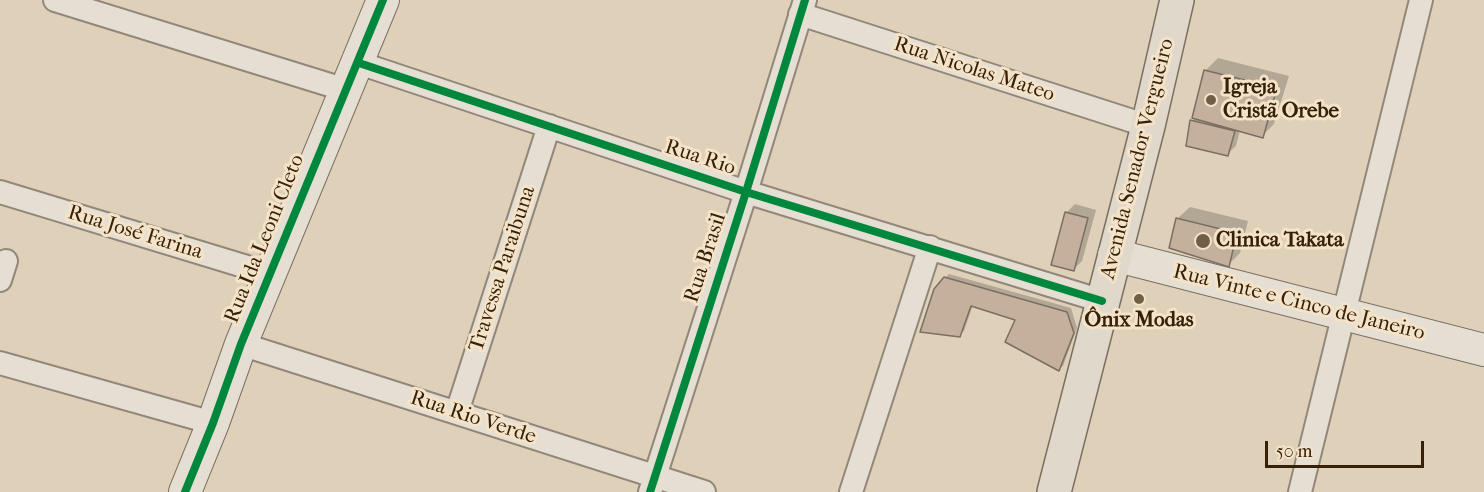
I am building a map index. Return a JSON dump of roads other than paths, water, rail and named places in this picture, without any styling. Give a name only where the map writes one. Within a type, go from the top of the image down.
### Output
[{"type":"main road","name":"Avenida Senador Vergueiro","points":[[1054,492],[1148,126],[1177,0]]},
{"type":"street","name":"Rua Rio","points":[[55,0],[549,126],[746,192],[1102,301]]},
{"type":"street","name":"Rua Ida Leoni Cleto","points":[[185,492],[270,274],[383,0]]},
{"type":"street","points":[[1300,492],[1421,0]]},
{"type":"street","name":"Rua Nicolas Mateo","points":[[802,7],[1148,126]]},
{"type":"street","name":"Rua Brasil","points":[[652,485],[746,192],[802,7]]},
{"type":"street","name":"Travessa Paraibuna","points":[[457,412],[549,126]]},
{"type":"street","name":"Rua José Farina","points":[[0,192],[270,274]]},
{"type":"street","points":[[851,492],[930,247]]},
{"type":"street","name":"Rua Vinte e Cinco de Janeiro","points":[[1114,255],[1484,350]]},
{"type":"street","name":"Rua Rio Verde","points":[[242,344],[457,412],[652,485],[704,492]]},
{"type":"street","points":[[0,363],[213,423]]},
{"type":"place","name":"Igreja Cristã Orebe","points":[[1211,100]]},
{"type":"place","name":"Clinica Takata","points":[[1203,241]]},
{"type":"place","name":"Ônix Modas","points":[[1139,299]]}]
